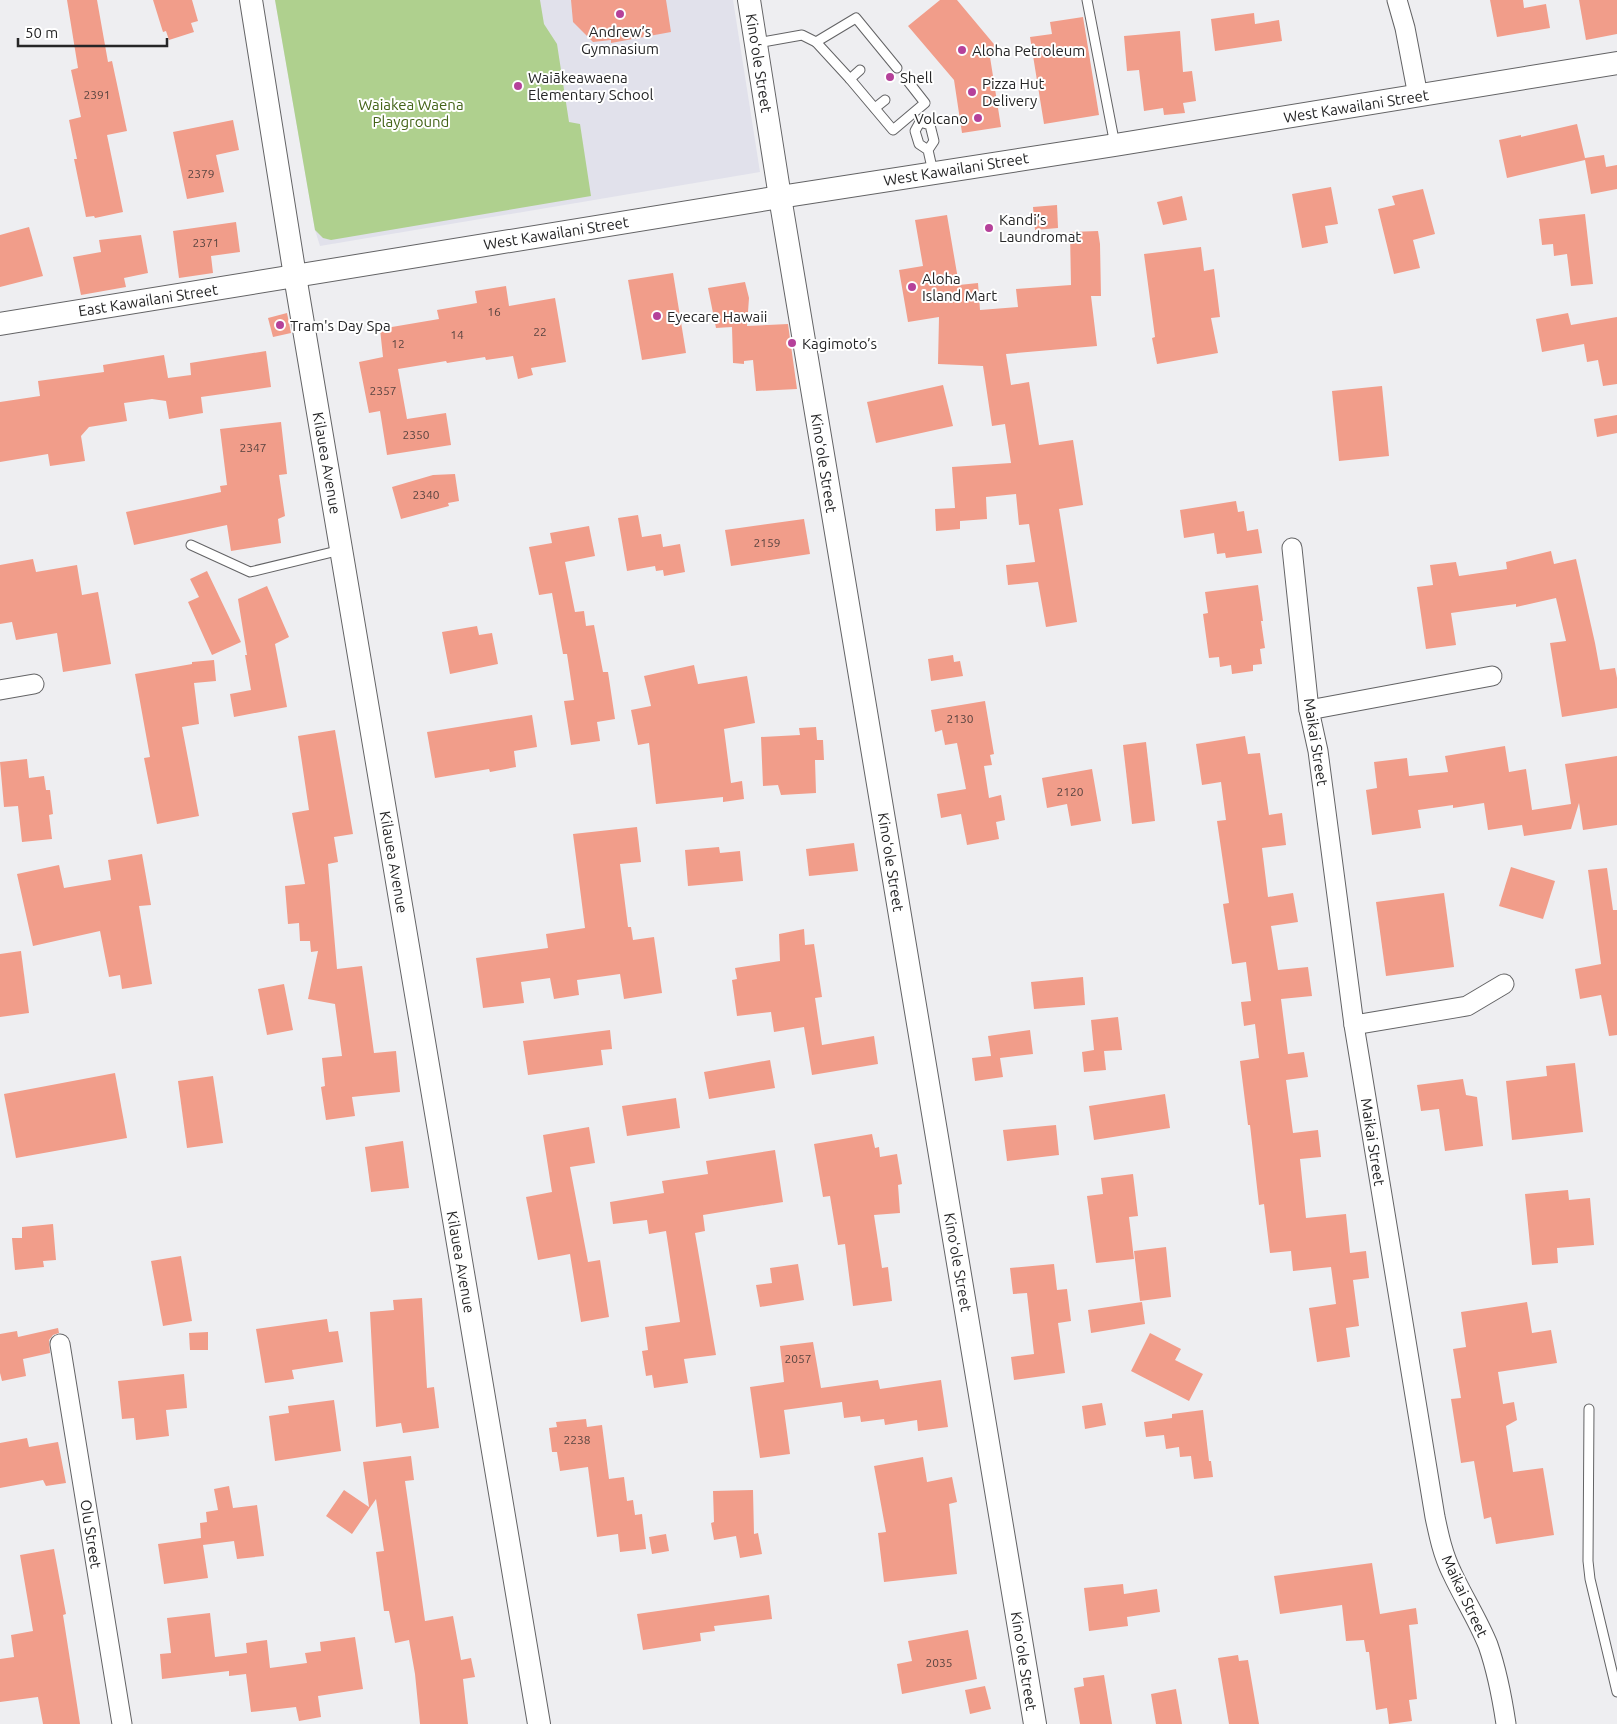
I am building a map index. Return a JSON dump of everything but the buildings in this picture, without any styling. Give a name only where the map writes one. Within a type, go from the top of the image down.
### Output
[{"type":"street","name":"Kilauea Avenue","points":[[251,0],[295,276],[539,1724]]},
{"type":"street","name":"Kinoʻole Street","points":[[749,0],[780,197],[1035,1724]]},
{"type":"street","points":[[1397,0],[1405,28],[1418,96]]},
{"type":"street","name":"West Kawailani Street","points":[[295,276],[780,197],[1115,146],[1617,63]]},
{"type":"street","name":"East Kawailani Street","points":[[0,324],[295,276]]},
{"type":"street","name":"Maikai Street","points":[[1292,548],[1310,710],[1318,750],[1354,1025],[1437,1526],[1451,1571],[1487,1643],[1501,1694],[1506,1724]]},
{"type":"street","points":[[1310,710],[1492,676]]},
{"type":"street","points":[[0,690],[34,684]]},
{"type":"street","points":[[1354,1025],[1467,1006],[1504,984]]},
{"type":"street","name":"Olu Street","points":[[60,1344],[122,1724]]},
{"type":"lane","points":[[1088,0],[1115,146]]},
{"type":"lane","points":[[816,42],[856,18],[880,54],[896,68]]},
{"type":"lane","points":[[756,43],[802,35],[816,42],[893,130],[925,103],[906,84]]},
{"type":"lane","points":[[850,79],[860,70]]},
{"type":"lane","points":[[875,108],[885,100]]},
{"type":"lane","points":[[913,114],[920,122],[930,125],[934,141],[928,150]]},
{"type":"lane","points":[[920,122],[915,131],[919,144],[928,150],[933,173]]},
{"type":"lane","points":[[191,545],[250,572],[342,550]]},
{"type":"lane","points":[[1589,1410],[1588,1562],[1617,1692]]},
{"type":"shaded area","name":"Waiakea Waena Playground","points":[[275,0],[733,0],[760,172],[320,246],[315,230]]},
{"type":"green space","name":"Waiakea Waena Playground","points":[[275,0],[540,0],[544,24],[557,44],[569,122],[580,124],[591,196],[331,240],[323,238],[315,230]]},
{"type":"place","name":"Andrew’s Gymnasium","points":[[620,14]]},
{"type":"place","name":"Aloha Petroleum","points":[[962,50]]},
{"type":"place","name":"Shell","points":[[890,77]]},
{"type":"place","name":"Waiākeawaena Elementary School","points":[[518,86]]},
{"type":"place","name":"Pizza Hut Delivery","points":[[972,92]]},
{"type":"place","name":"Volcano","points":[[978,118]]},
{"type":"place","name":"Kandi’s Laundromat","points":[[989,228]]},
{"type":"place","name":"Aloha Island Mart","points":[[912,287]]},
{"type":"place","name":"Eyecare Hawaii","points":[[657,316]]},
{"type":"place","name":"Tram's Day Spa","points":[[280,325]]},
{"type":"place","name":"Kagimoto’s","points":[[792,343]]}]
